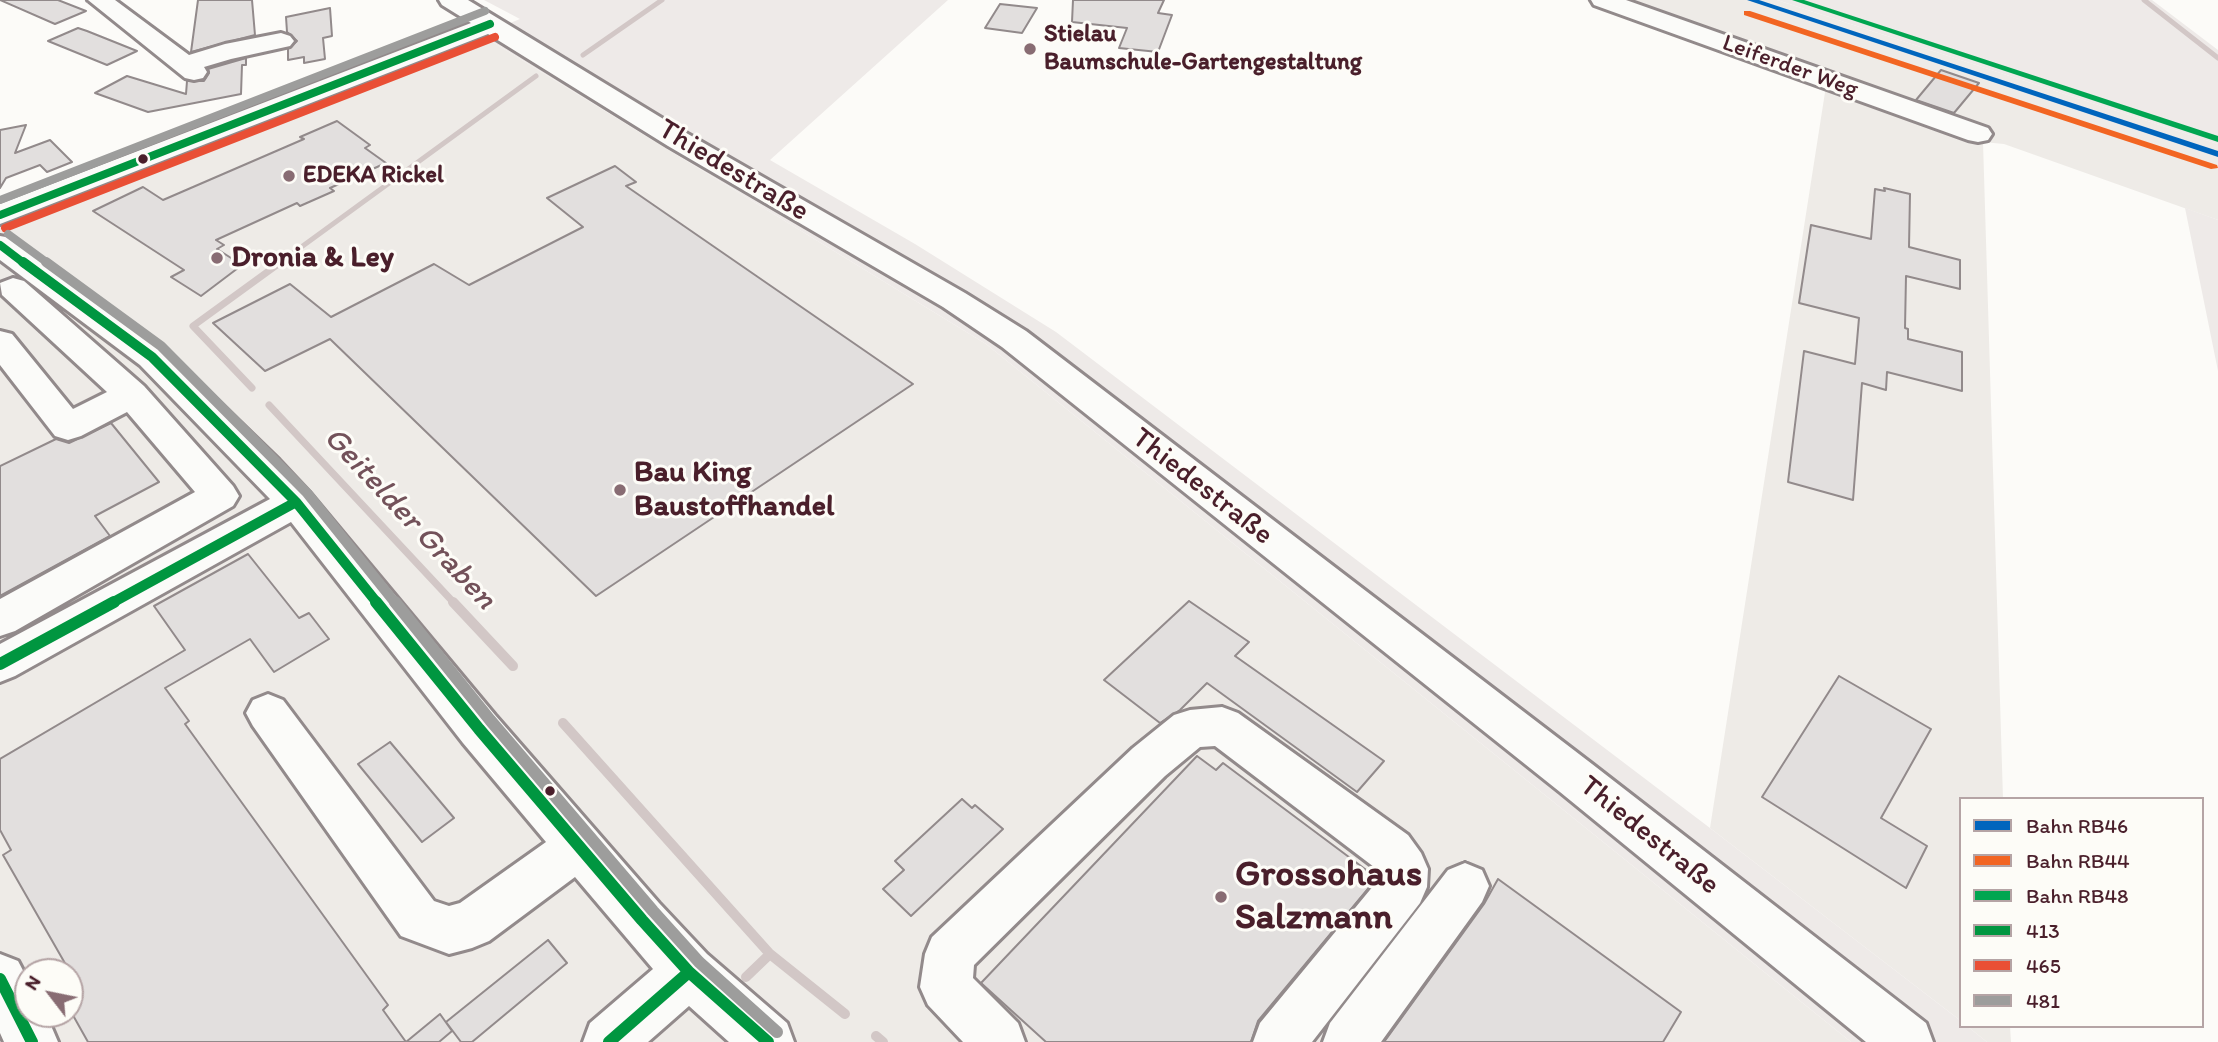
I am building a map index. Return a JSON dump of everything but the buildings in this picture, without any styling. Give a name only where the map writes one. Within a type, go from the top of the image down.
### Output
[{"type":"street","name":"Thiedestraße","points":[[451,0],[1014,338],[1587,786],[1907,1042]]},
{"type":"street","name":"Leiferder Weg","points":[[1603,0],[1978,134]]},
{"type":"street","points":[[118,9],[167,23]]},
{"type":"street","points":[[118,9],[189,68],[225,52],[281,41]]},
{"type":"street","points":[[0,215],[490,24]]},
{"type":"street","points":[[163,151],[189,172]]},
{"type":"street","points":[[12,272],[132,395],[220,496]]},
{"type":"street","points":[[12,272],[125,335],[152,357],[266,470],[296,502],[578,847],[689,972],[768,1042]]},
{"type":"street","points":[[0,342],[68,427],[132,395]]},
{"type":"street","points":[[0,619],[266,470]]},
{"type":"street","points":[[0,664],[296,502]]},
{"type":"street","points":[[268,713],[418,919],[449,930],[472,924],[578,847]]},
{"type":"street","points":[[999,1042],[946,988],[950,954],[1149,762],[1190,729],[1222,726],[1391,851],[1404,869],[1403,887],[1279,1042]]},
{"type":"street","points":[[1349,1042],[1465,886]]},
{"type":"street","points":[[610,1042],[689,972]]},
{"type":"street","points":[[0,979],[32,1042]]},
{"type":"shaded area","points":[[484,0],[948,0],[770,160],[915,244],[1056,332],[1959,1019],[1959,1028],[1970,1028],[1987,1042],[1851,1042],[986,344],[481,35],[520,19]]},
{"type":"shaded area","points":[[1586,0],[1777,0],[2218,144],[2218,220],[2004,144],[1983,142],[2003,797],[1959,797],[1959,1019],[1710,828],[1826,86]]},
{"type":"shaded area","points":[[1777,0],[2152,0],[2218,50],[2218,144]]},
{"type":"shaded area","points":[[481,35],[986,344],[1851,1042],[0,1042],[0,224]]},
{"type":"shaded area","points":[[2185,208],[2218,220],[2218,371]]},
{"type":"shaded area","points":[[1970,1028],[2010,1028],[2011,1042],[1987,1042]]},
{"type":"waterway","name":"Geitelder Graben","points":[[583,55],[662,0]]},
{"type":"waterway","points":[[2144,0],[2218,58]]},
{"type":"waterway","name":"Geitelder Graben","points":[[278,264],[536,76]]},
{"type":"waterway","name":"Geitelder Graben","points":[[252,388],[193,326],[281,262]]},
{"type":"waterway","name":"Geitelder Graben","points":[[269,405],[455,604]]},
{"type":"waterway","name":"Geitelder Graben","points":[[453,602],[513,666]]},
{"type":"waterway","name":"Geitelder Graben","points":[[563,723],[770,954]]},
{"type":"waterway","name":"Geitelder Graben","points":[[746,977],[770,954]]},
{"type":"waterway","points":[[770,954],[845,1014]]},
{"type":"waterway","points":[[876,1036],[883,1042]]},
{"type":"rail line","name":"RB46","points":[[1751,0],[2218,154]]},
{"type":"rail line","name":"RB48","points":[[1796,0],[2218,139]]},
{"type":"rail line","name":"RB44","points":[[1747,13],[2214,167]]},
{"type":"transit line","name":"481","points":[[0,200],[485,11]]},
{"type":"transit line","name":"413","points":[[0,215],[490,24]]},
{"type":"transit line","name":"465","points":[[5,228],[495,37]]},
{"type":"transit line","name":"481","points":[[8,234],[161,346],[276,460],[307,493],[490,720],[653,911],[699,962],[777,1032]]},
{"type":"transit line","name":"413","points":[[0,245],[152,357],[266,470],[296,502],[479,729],[642,920],[689,972],[768,1042]]},
{"type":"transit line","name":"413","points":[[0,664],[296,502]]},
{"type":"transit line","name":"413","points":[[609,1042],[689,972]]},
{"type":"transit line","name":"413","points":[[0,979],[32,1042]]},
{"type":"place","name":"Stielau Baumschule-Gartengestaltung","points":[[1030,49]]},
{"type":"place","name":"EDEKA Rickel","points":[[289,176]]},
{"type":"place","name":"Dronia & Ley","points":[[217,258]]},
{"type":"place","name":"Bau King Baustoffhandel","points":[[620,490]]},
{"type":"place","name":"Grossohaus Salzmann","points":[[1221,897]]}]
